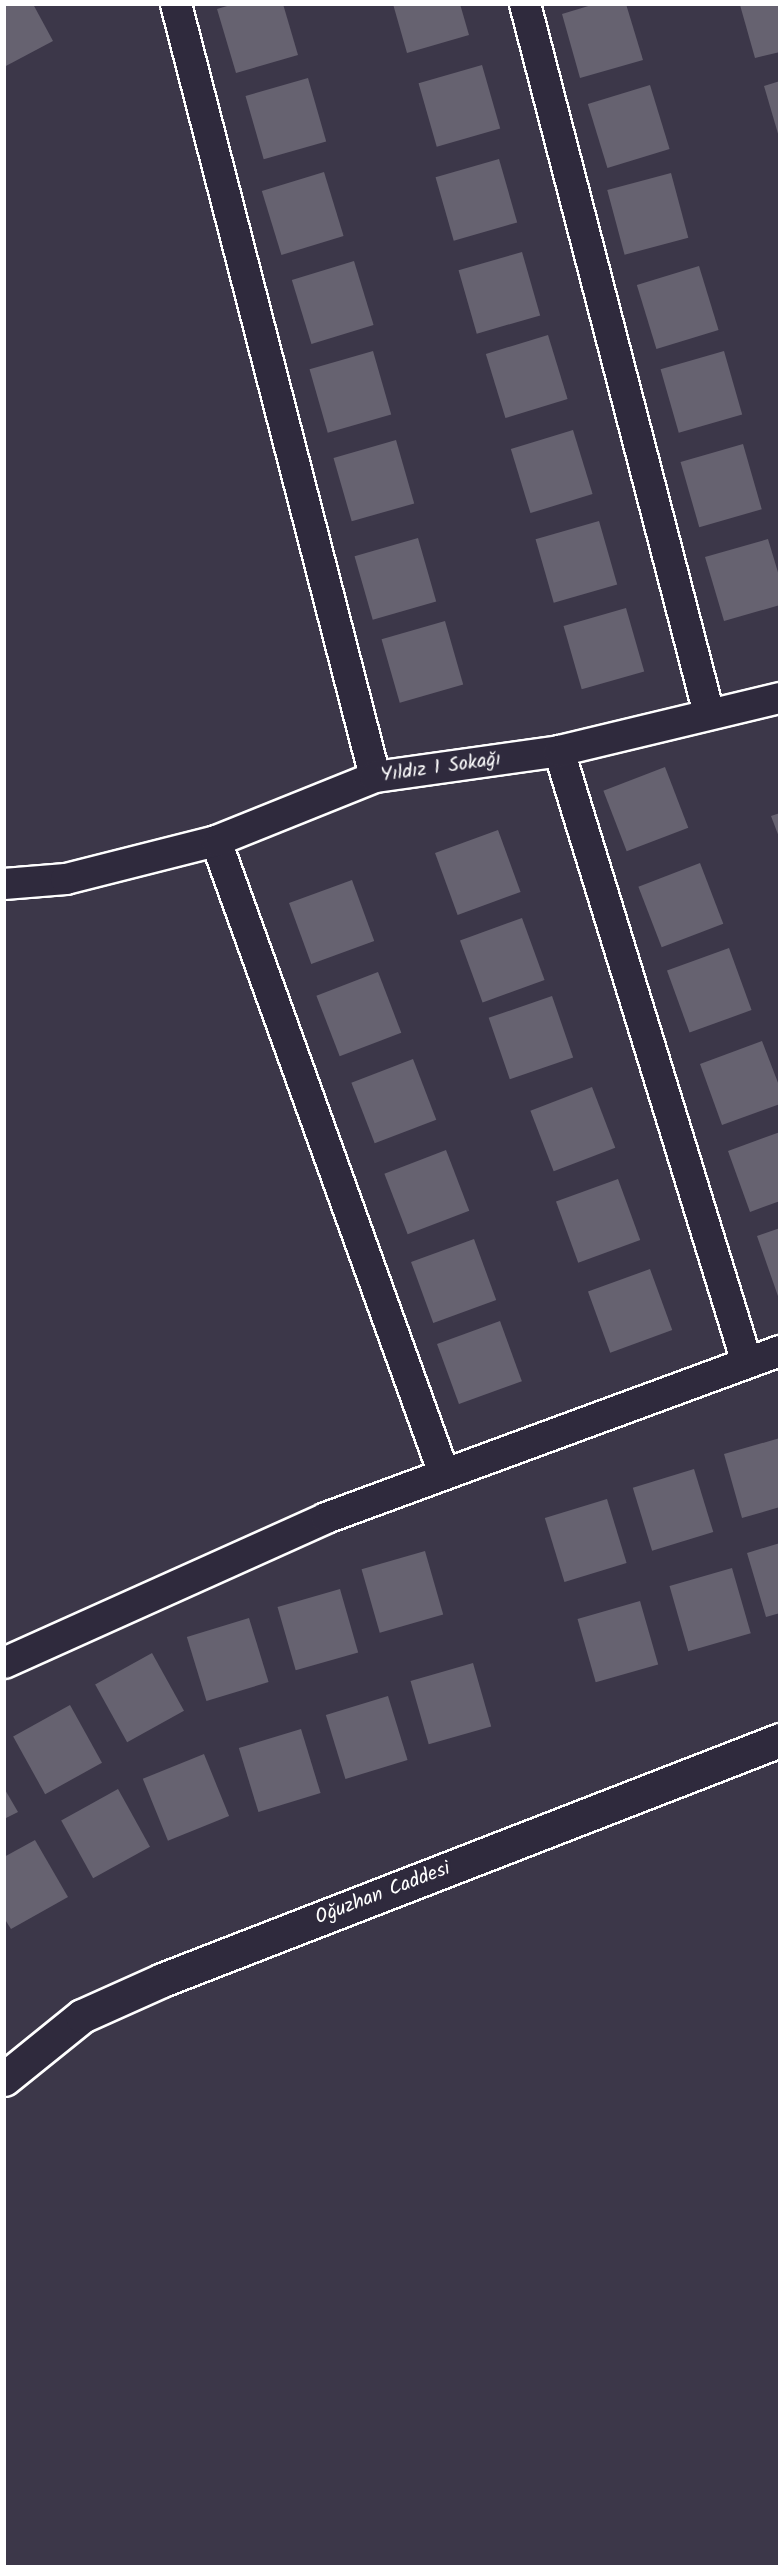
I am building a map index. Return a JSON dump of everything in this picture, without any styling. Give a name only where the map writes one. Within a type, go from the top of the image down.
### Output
[{"type":"street","points":[[176,4],[375,777]]},
{"type":"street","points":[[525,4],[709,714]]},
{"type":"street","name":"Yıldız 1 Sokağı","points":[[4,884],[66,879],[216,841],[375,777],[559,751],[780,698]]},
{"type":"street","points":[[559,751],[747,1363]]},
{"type":"street","points":[[216,841],[444,1474]]},
{"type":"street","points":[[4,1663],[326,1518],[780,1351]]},
{"type":"street","name":"Oğuzhan Caddesi","points":[[4,2079],[82,2016],[162,1980],[780,1740]]},
{"type":"building","points":[[4,4],[33,4],[53,41],[4,67]]},
{"type":"building","points":[[234,4],[283,4],[298,55],[236,73],[217,9]]},
{"type":"building","points":[[393,4],[460,4],[469,35],[407,53]]},
{"type":"building","points":[[595,4],[626,4],[643,60],[580,78],[562,14]]},
{"type":"building","points":[[740,5],[780,5],[780,52],[755,58]]},
{"type":"building","points":[[482,65],[500,128],[437,147],[419,83]]},
{"type":"building","points":[[308,78],[326,141],[264,159],[246,96]]},
{"type":"building","points":[[780,81],[780,137],[779,137],[764,86]]},
{"type":"building","points":[[650,85],[670,149],[607,168],[588,104]]},
{"type":"building","points":[[499,159],[517,222],[454,241],[436,177]]},
{"type":"building","points":[[324,172],[344,236],[281,255],[262,191]]},
{"type":"building","points":[[671,173],[688,238],[625,255],[607,190]]},
{"type":"building","points":[[522,252],[540,315],[477,334],[459,270]]},
{"type":"building","points":[[354,261],[374,325],[311,344],[292,280]]},
{"type":"building","points":[[699,266],[719,330],[656,349],[637,285]]},
{"type":"building","points":[[548,335],[568,399],[505,418],[486,354]]},
{"type":"building","points":[[373,351],[391,414],[328,433],[310,369]]},
{"type":"building","points":[[724,351],[742,414],[679,433],[661,369]]},
{"type":"building","points":[[573,430],[593,494],[530,513],[511,449]]},
{"type":"building","points":[[396,440],[414,503],[352,521],[334,458]]},
{"type":"building","points":[[743,444],[762,509],[699,527],[681,462]]},
{"type":"building","points":[[599,521],[617,584],[554,603],[536,539]]},
{"type":"building","points":[[418,538],[436,601],[373,620],[355,556]]},
{"type":"building","points":[[768,539],[780,579],[780,605],[724,621],[705,557]]},
{"type":"building","points":[[626,608],[644,671],[582,689],[564,626]]},
{"type":"building","points":[[445,621],[463,684],[400,703],[382,639]]},
{"type":"building","points":[[665,767],[688,828],[627,851],[603,791]]},
{"type":"building","points":[[780,813],[780,837],[779,837],[771,816]]},
{"type":"building","points":[[498,830],[521,892],[458,915],[435,853]]},
{"type":"building","points":[[700,863],[723,924],[662,947],[638,887]]},
{"type":"building","points":[[352,880],[374,941],[311,964],[289,903]]},
{"type":"building","points":[[522,918],[545,980],[483,1003],[460,941]]},
{"type":"building","points":[[729,948],[752,1010],[690,1033],[667,971]]},
{"type":"building","points":[[378,972],[401,1033],[340,1056],[316,996]]},
{"type":"building","points":[[552,996],[573,1057],[510,1079],[489,1018]]},
{"type":"building","points":[[762,1041],[780,1088],[780,1104],[722,1125],[700,1064]]},
{"type":"building","points":[[413,1059],[436,1120],[375,1143],[351,1083]]},
{"type":"building","points":[[592,1087],[615,1148],[554,1171],[530,1111]]},
{"type":"building","points":[[780,1132],[780,1201],[750,1212],[728,1151]]},
{"type":"building","points":[[446,1150],[469,1211],[408,1234],[384,1174]]},
{"type":"building","points":[[618,1179],[640,1240],[578,1263],[556,1202]]},
{"type":"building","points":[[780,1228],[780,1299],[779,1299],[757,1236]]},
{"type":"building","points":[[474,1239],[496,1300],[433,1323],[411,1262]]},
{"type":"building","points":[[650,1269],[672,1330],[610,1353],[588,1292]]},
{"type":"building","points":[[500,1321],[522,1381],[459,1404],[437,1344]]},
{"type":"building","points":[[780,1438],[780,1507],[742,1518],[724,1454]]},
{"type":"building","points":[[694,1469],[713,1532],[652,1551],[633,1488]]},
{"type":"building","points":[[607,1499],[627,1563],[564,1582],[545,1518]]},
{"type":"building","points":[[780,1543],[780,1613],[766,1617],[747,1553]]},
{"type":"building","points":[[425,1551],[443,1614],[380,1633],[362,1569]]},
{"type":"building","points":[[732,1568],[751,1633],[688,1651],[670,1586]]},
{"type":"building","points":[[340,1589],[358,1652],[296,1670],[278,1607]]},
{"type":"building","points":[[640,1601],[658,1664],[596,1682],[578,1619]]},
{"type":"building","points":[[249,1618],[269,1682],[206,1701],[187,1637]]},
{"type":"building","points":[[152,1653],[184,1711],[127,1742],[95,1685]]},
{"type":"building","points":[[473,1663],[491,1726],[429,1744],[411,1681]]},
{"type":"building","points":[[388,1696],[408,1760],[345,1779],[326,1715]]},
{"type":"building","points":[[70,1705],[102,1763],[45,1794],[13,1737]]},
{"type":"building","points":[[301,1729],[321,1793],[258,1812],[239,1748]]},
{"type":"building","points":[[204,1754],[229,1816],[168,1841],[143,1779]]},
{"type":"building","points":[[4,1788],[18,1812],[4,1819]]},
{"type":"building","points":[[118,1789],[150,1847],[93,1878],[61,1821]]},
{"type":"building","points":[[35,1840],[68,1897],[11,1929],[4,1918],[4,1857]]}]
